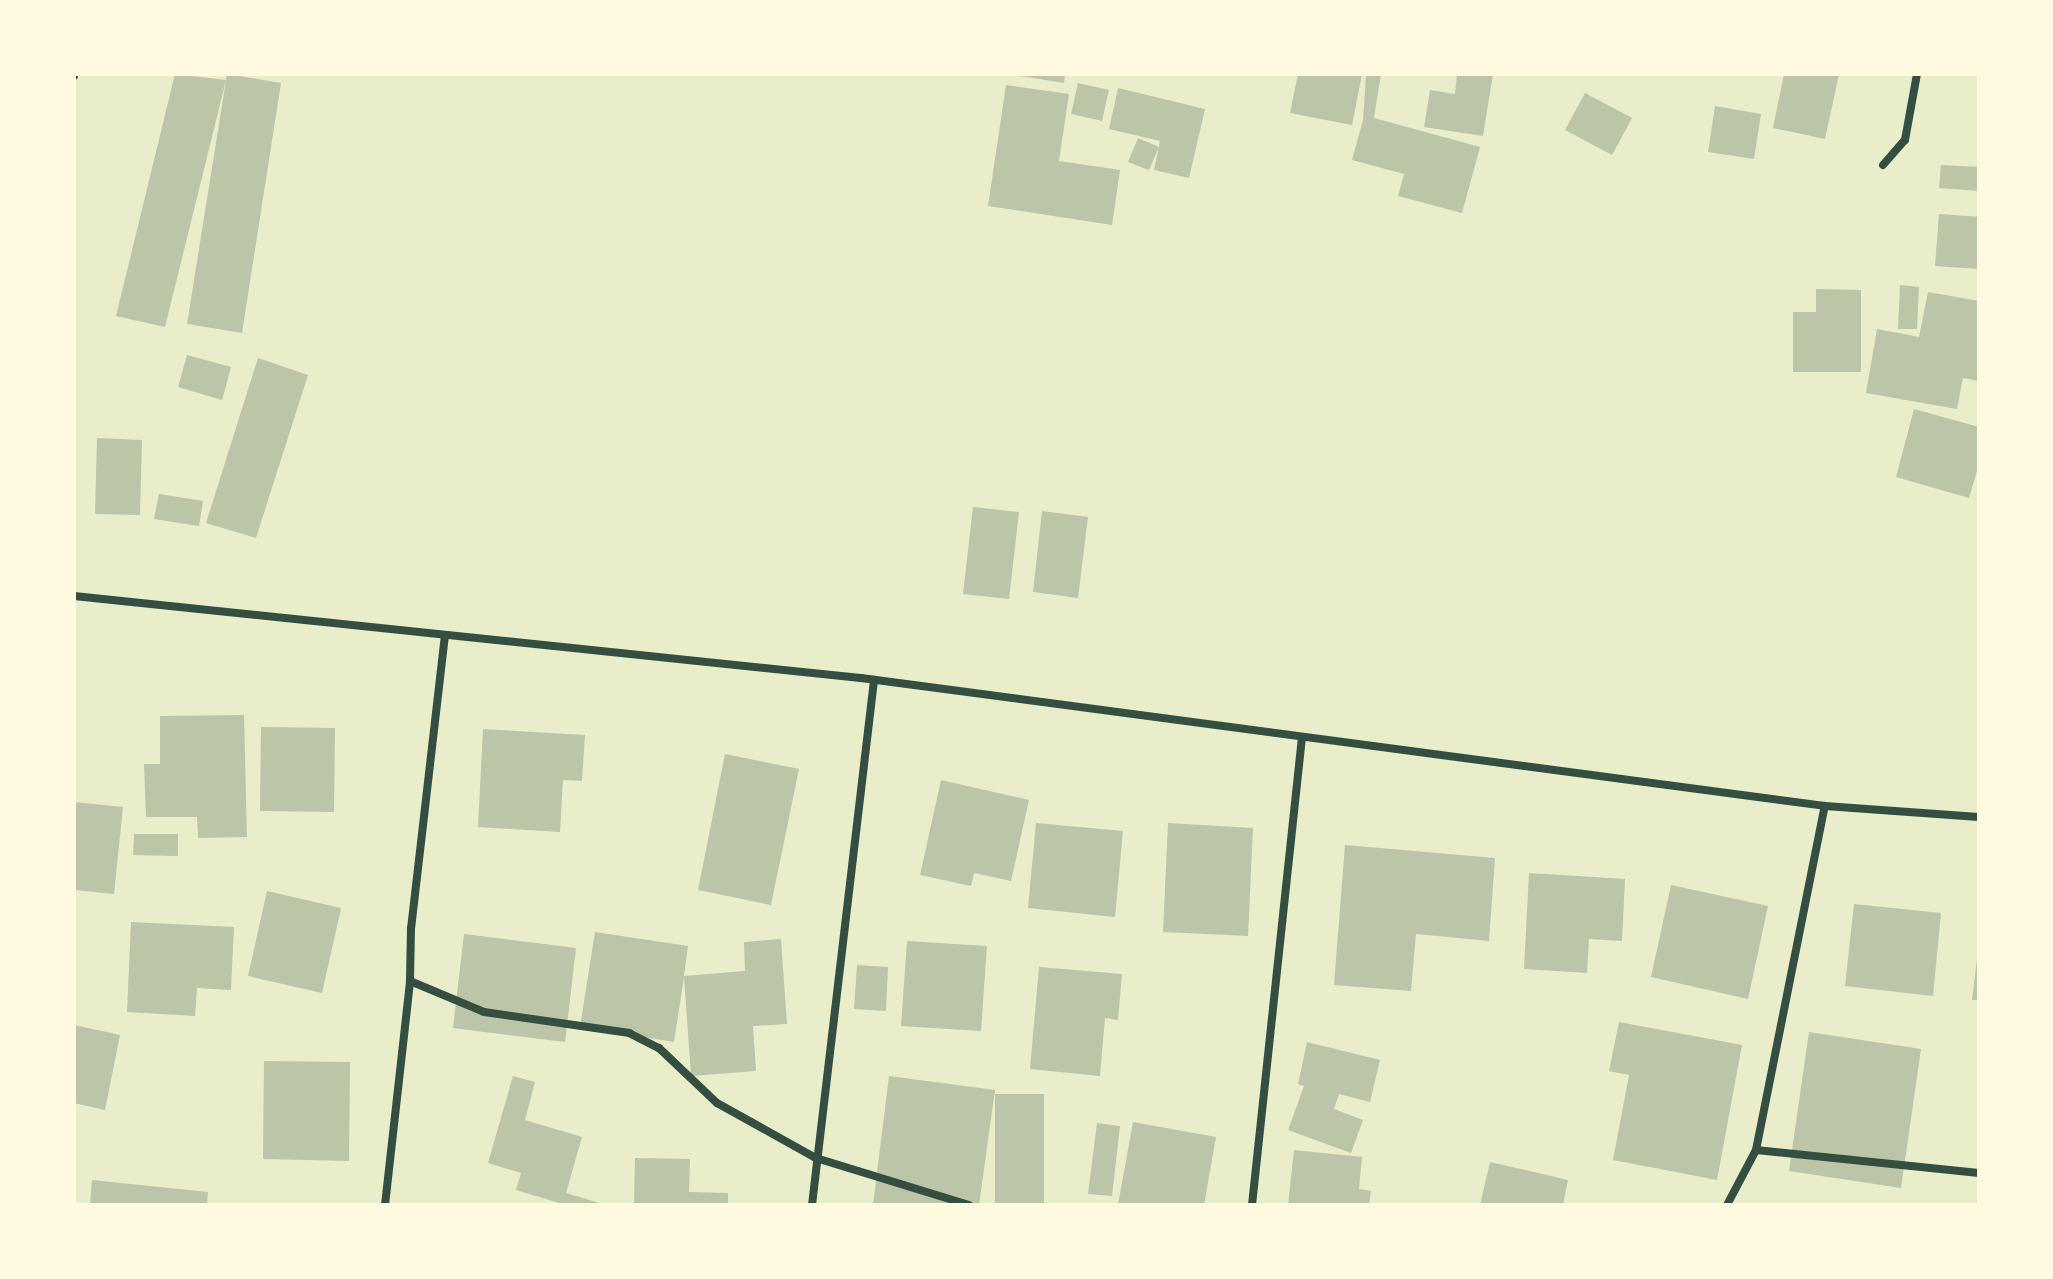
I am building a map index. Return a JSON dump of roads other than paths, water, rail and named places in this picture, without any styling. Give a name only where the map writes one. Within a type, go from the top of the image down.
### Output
[{"type":"street","points":[[1883,165],[1905,140],[1917,74]]},
{"type":"street","points":[[74,596],[874,680],[1825,806],[1979,817]]},
{"type":"street","points":[[385,1205],[410,981],[411,928],[445,635]]},
{"type":"street","points":[[812,1205],[874,680]]},
{"type":"street","points":[[1252,1205],[1302,739]]},
{"type":"street","points":[[1727,1205],[1756,1150],[1825,806]]},
{"type":"street","points":[[410,981],[484,1012],[629,1033],[659,1048],[717,1103],[816,1158],[969,1205]]},
{"type":"street","points":[[1756,1150],[1979,1173]]}]
